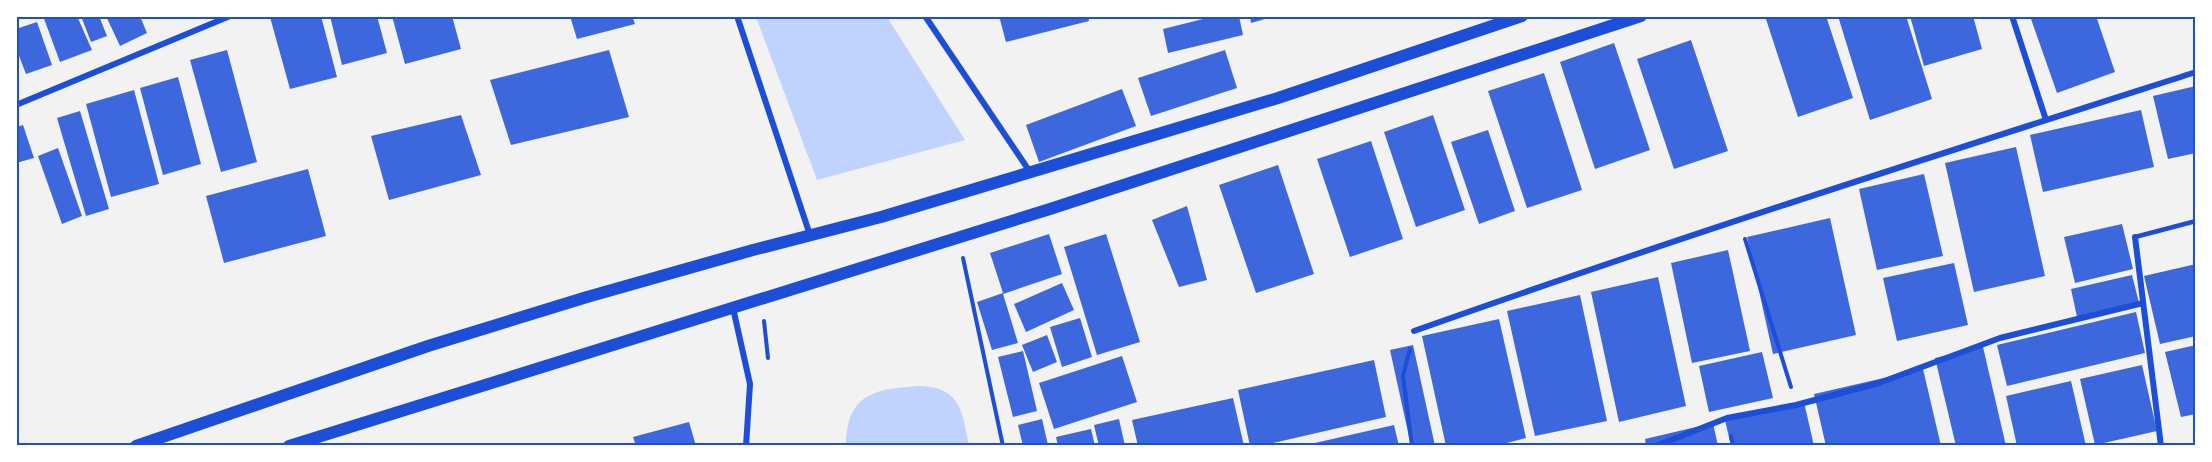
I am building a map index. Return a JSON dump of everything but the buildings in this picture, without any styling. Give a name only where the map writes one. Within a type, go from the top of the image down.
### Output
[{"type":"main road","points":[[136,446],[428,346],[598,294],[880,217],[1278,98],[1522,16]]},
{"type":"main road","points":[[289,446],[959,238],[1641,16]]},
{"type":"street","points":[[16,105],[230,16]]},
{"type":"street","points":[[737,16],[810,235]]},
{"type":"street","points":[[925,16],[1030,172]]},
{"type":"street","points":[[2012,16],[2046,120]]},
{"type":"street","points":[[1414,331],[1542,285],[2196,72]]},
{"type":"street","points":[[2135,237],[2161,446]]},
{"type":"street","points":[[1656,446],[1727,418],[1796,405],[1879,383],[2000,338],[2143,303]]},
{"type":"street","points":[[733,307],[750,384],[747,446]]},
{"type":"lane","points":[[2135,237],[2196,221]]},
{"type":"path","points":[[1739,220],[1796,405]]},
{"type":"path","points":[[959,238],[1003,446]]},
{"type":"path","points":[[1412,446],[1403,376],[1414,331]]},
{"type":"water","points":[[756,17],[887,17],[965,140],[817,180]]},
{"type":"water","points":[[934,387],[952,396],[961,412],[969,445],[846,445],[852,414],[866,397],[890,389]]}]
